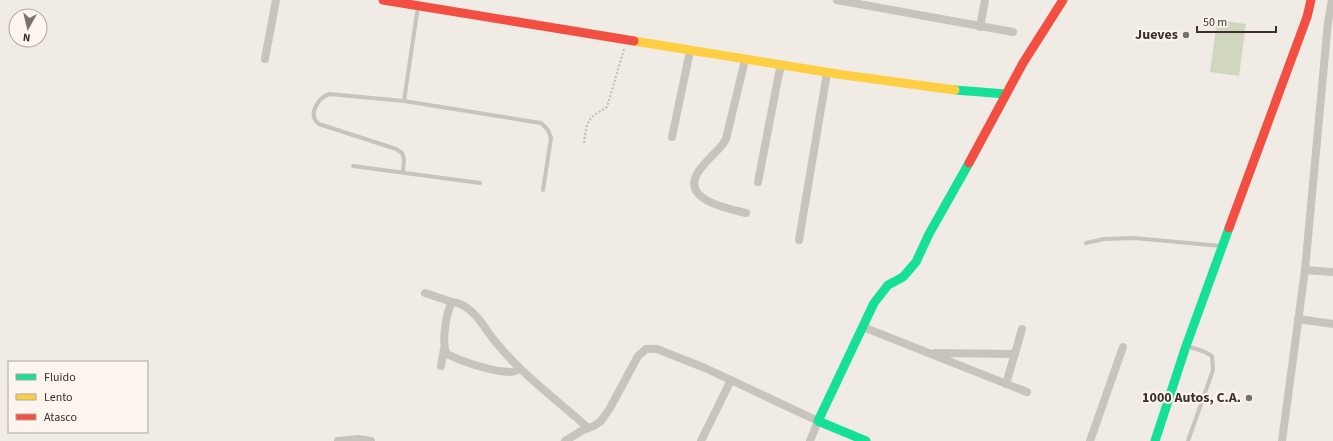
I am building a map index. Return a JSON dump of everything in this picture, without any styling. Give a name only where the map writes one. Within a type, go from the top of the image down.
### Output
[{"type":"street","points":[[265,59],[276,0]]},
{"type":"street","points":[[383,0],[827,73],[966,92],[1006,94]]},
{"type":"street","points":[[837,0],[1013,32]]},
{"type":"street","points":[[980,27],[985,0]]},
{"type":"street","points":[[810,441],[874,303],[888,285],[903,277],[916,262],[929,234],[1023,63],[1063,0]]},
{"type":"street","points":[[1155,441],[1186,346],[1307,17],[1311,0]]},
{"type":"street","points":[[1282,441],[1305,270],[1328,22],[1332,0]]},
{"type":"street","points":[[672,137],[690,50]]},
{"type":"street","points":[[745,60],[724,144],[697,174],[694,186],[695,191],[700,196],[714,204],[746,214]]},
{"type":"street","points":[[758,182],[779,73],[782,65]]},
{"type":"street","points":[[799,240],[827,73]]},
{"type":"street","points":[[1305,270],[1333,272]]},
{"type":"street","points":[[425,293],[452,302],[457,302],[473,313],[519,369],[588,428]]},
{"type":"street","points":[[441,366],[448,310],[452,302]]},
{"type":"street","points":[[1298,319],[1333,324]]},
{"type":"street","points":[[863,327],[1027,392]]},
{"type":"street","points":[[1006,384],[1022,329]]},
{"type":"street","points":[[1090,441],[1123,347]]},
{"type":"street","points":[[566,441],[601,421],[610,408],[638,356],[646,348],[657,349],[705,368],[818,421],[866,441]]},
{"type":"street","points":[[444,349],[447,354],[454,358],[478,366],[512,372],[519,369]]},
{"type":"street","points":[[931,353],[1015,354]]},
{"type":"street","points":[[701,441],[731,380]]},
{"type":"street","points":[[338,441],[360,439],[371,441]]},
{"type":"lane","points":[[404,101],[418,6]]},
{"type":"lane","points":[[403,172],[404,159],[402,153],[396,149],[316,122],[314,114],[316,104],[320,99],[329,94],[404,101],[541,123],[548,130],[551,138],[543,190]]},
{"type":"lane","points":[[353,166],[480,183]]},
{"type":"lane","points":[[1086,243],[1104,239],[1134,238],[1223,246]]},
{"type":"lane","points":[[1186,346],[1206,352],[1212,356],[1213,370],[1188,441]]},
{"type":"path","points":[[584,143],[587,122],[607,107],[626,40]]},
{"type":"green space","points":[[1217,20],[1246,24],[1239,76],[1210,72]]},
{"type":"traffic: fast","points":[[955,90],[1006,94]]},
{"type":"traffic: fast","points":[[866,441],[818,421],[874,303],[888,285],[903,277],[916,262],[929,234],[969,163]]},
{"type":"traffic: fast","points":[[1155,441],[1186,346],[1229,228]]},
{"type":"traffic: slow","points":[[634,41],[844,75],[955,90]]},
{"type":"traffic: jam","points":[[383,0],[634,41]]},
{"type":"traffic: jam","points":[[969,163],[1023,63],[1063,0]]},
{"type":"traffic: jam","points":[[1229,228],[1307,17],[1311,0]]},
{"type":"place","name":"Jueves","points":[[1186,35]]},
{"type":"place","name":"1000 Autos, C.A.","points":[[1249,398]]}]
